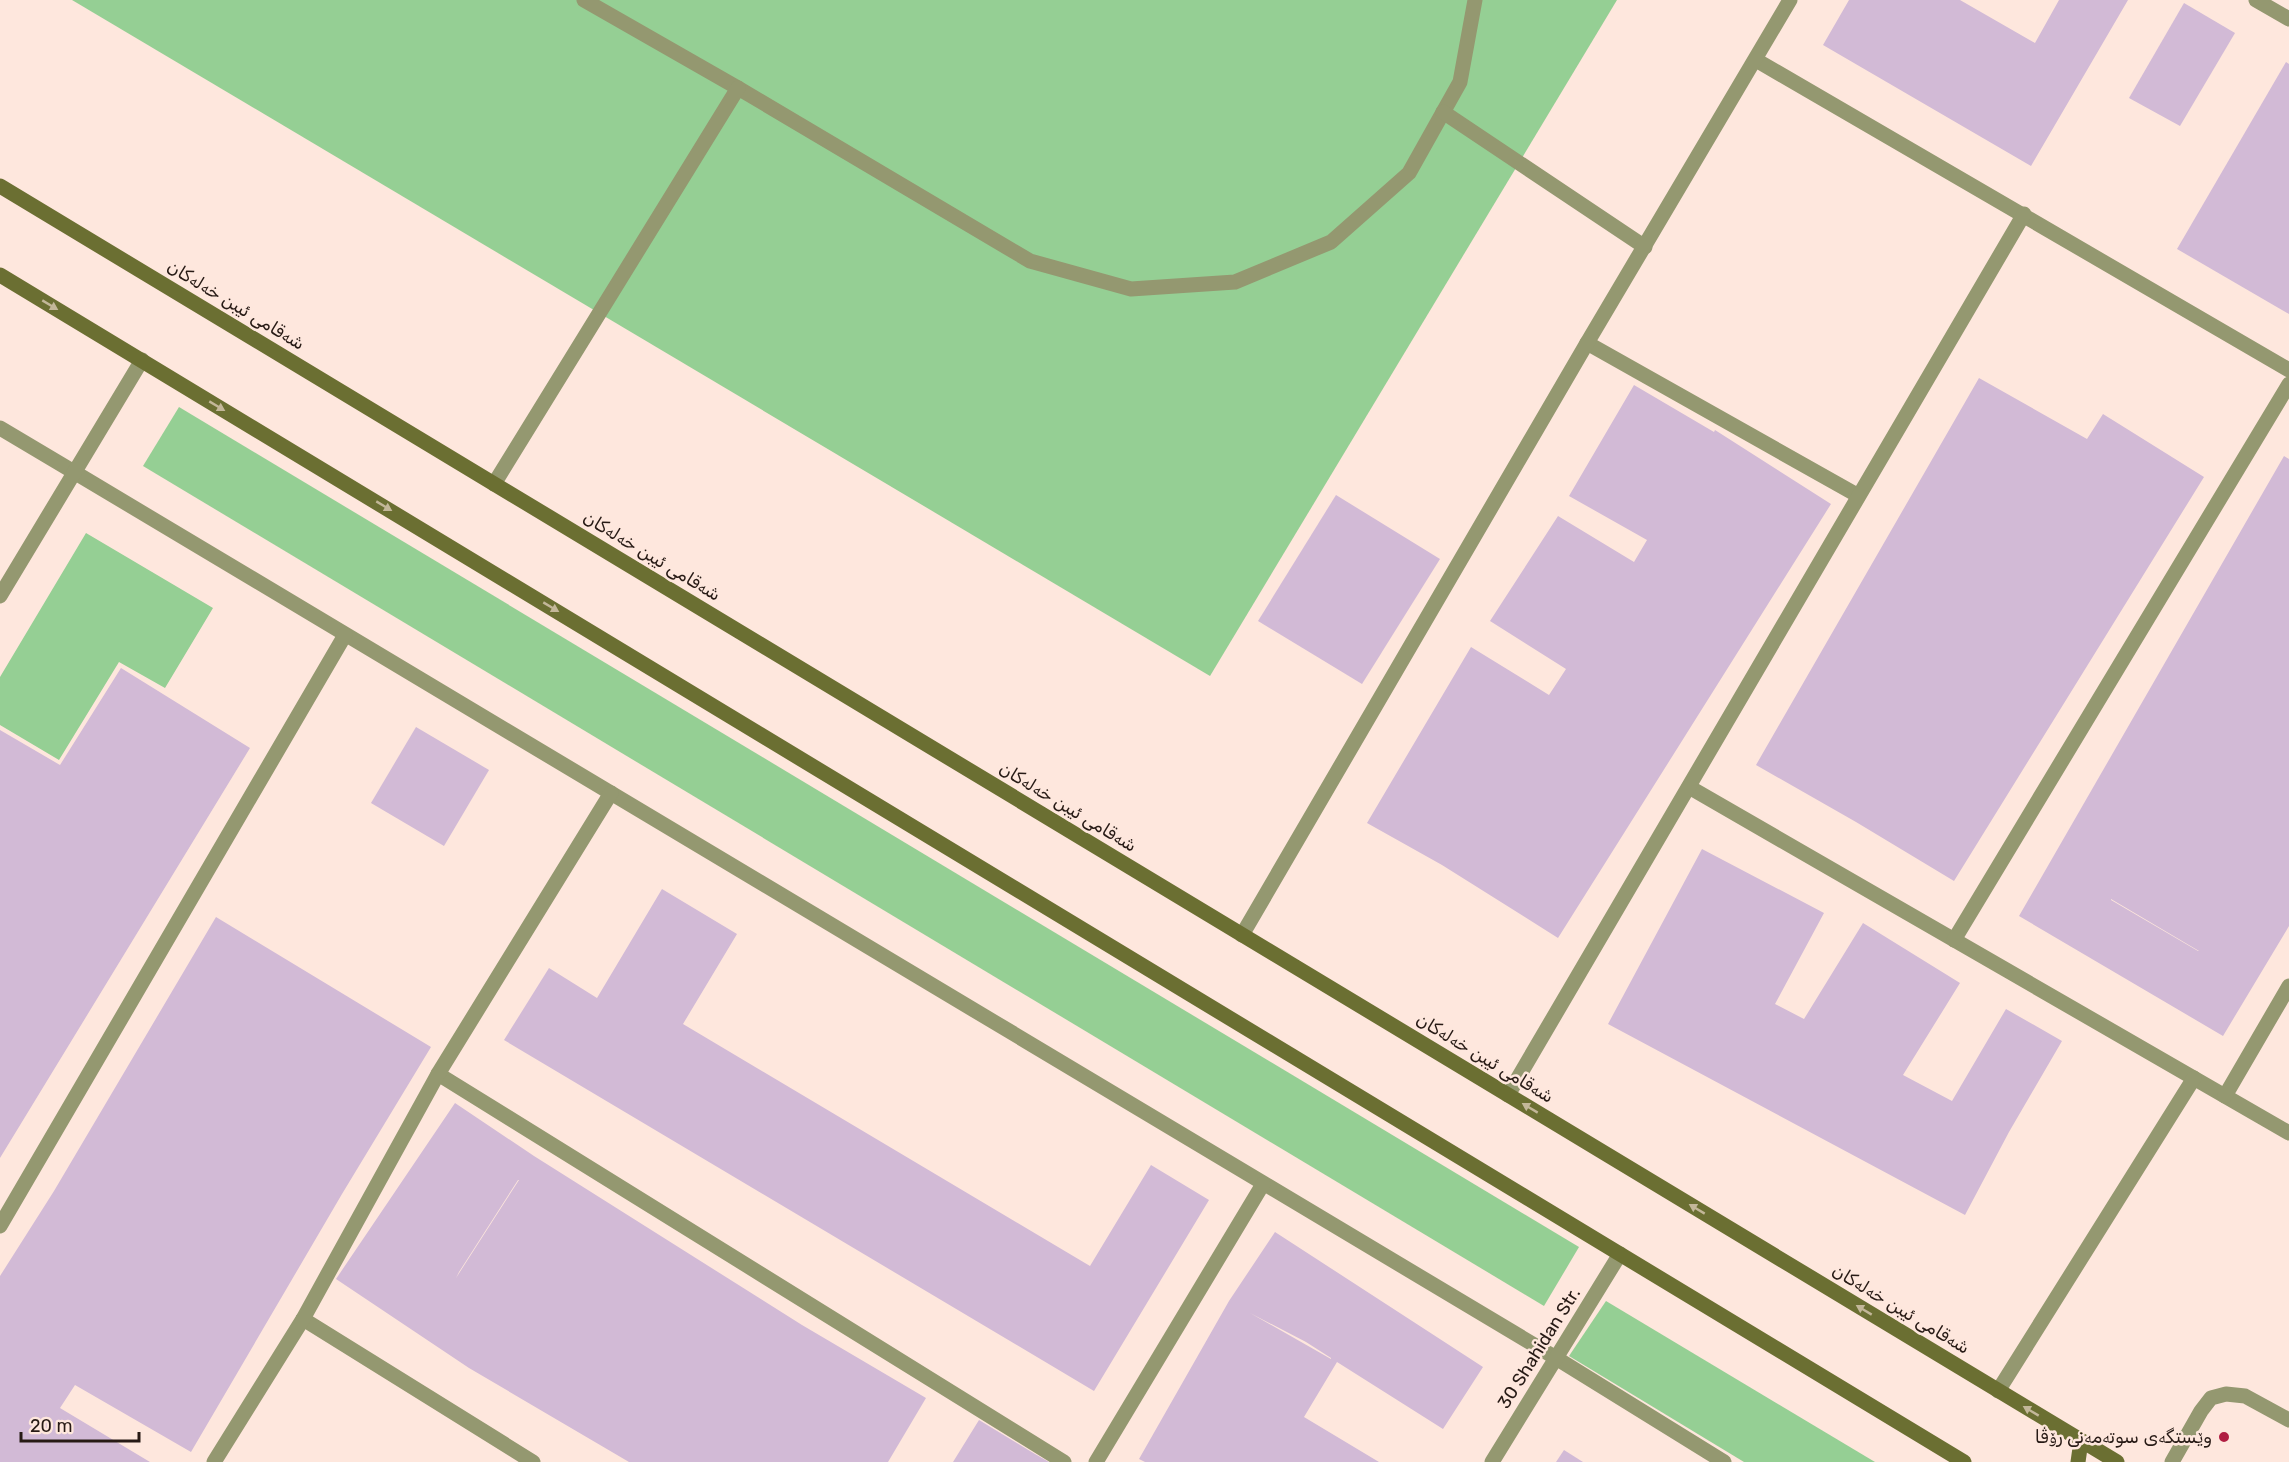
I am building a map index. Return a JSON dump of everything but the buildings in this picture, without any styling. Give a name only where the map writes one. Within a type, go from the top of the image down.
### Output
[{"type":"main road","name":"شەقامی ئیبن خەلەکان","points":[[0,186],[2117,1462]]},
{"type":"main road","points":[[0,274],[1964,1462]]},
{"type":"main road","points":[[2078,1462],[2081,1441]]},
{"type":"street","points":[[584,0],[738,88],[1030,261],[1131,289],[1235,282],[1331,242],[1409,173],[1460,82],[1474,0]]},
{"type":"street","points":[[1242,935],[1790,0]]},
{"type":"street","points":[[2256,0],[2289,19]]},
{"type":"street","points":[[1756,60],[2289,370]]},
{"type":"street","points":[[494,484],[738,88]]},
{"type":"street","points":[[1443,112],[1645,247]]},
{"type":"street","points":[[1508,1095],[1857,495],[2024,214]]},
{"type":"street","points":[[1587,343],[1857,495]]},
{"type":"street","points":[[0,596],[142,360]]},
{"type":"street","points":[[1954,940],[2289,384]]},
{"type":"street","points":[[0,428],[1556,1358],[1724,1462]]},
{"type":"street","points":[[0,1226],[345,634]]},
{"type":"street","points":[[1689,787],[2289,1132]]},
{"type":"street","points":[[214,1462],[303,1319],[438,1074],[611,793]]},
{"type":"street","points":[[2225,1096],[2289,986]]},
{"type":"street","points":[[438,1074],[1064,1462]]},
{"type":"street","points":[[1998,1391],[2194,1078]]},
{"type":"street","points":[[1096,1462],[1263,1184]]},
{"type":"street","name":"30 Shahidan Str.","points":[[1492,1462],[1620,1254]]},
{"type":"street","points":[[303,1319],[533,1462]]},
{"type":"street","points":[[2172,1462],[2211,1398],[2226,1394],[2245,1396],[2289,1420]]},
{"type":"green space","points":[[72,0],[1617,0],[1210,676]]},
{"type":"green space","points":[[179,407],[1579,1247],[1544,1306],[143,466]]},
{"type":"green space","points":[[86,533],[213,608],[165,688],[119,662],[59,760],[0,725],[0,677]]},
{"type":"green space","points":[[1606,1301],[1875,1462],[1744,1462],[1569,1356]]},
{"type":"place","name":"وێستگەی سوتەمەنی رۆڤا","points":[[2224,1437]]}]
